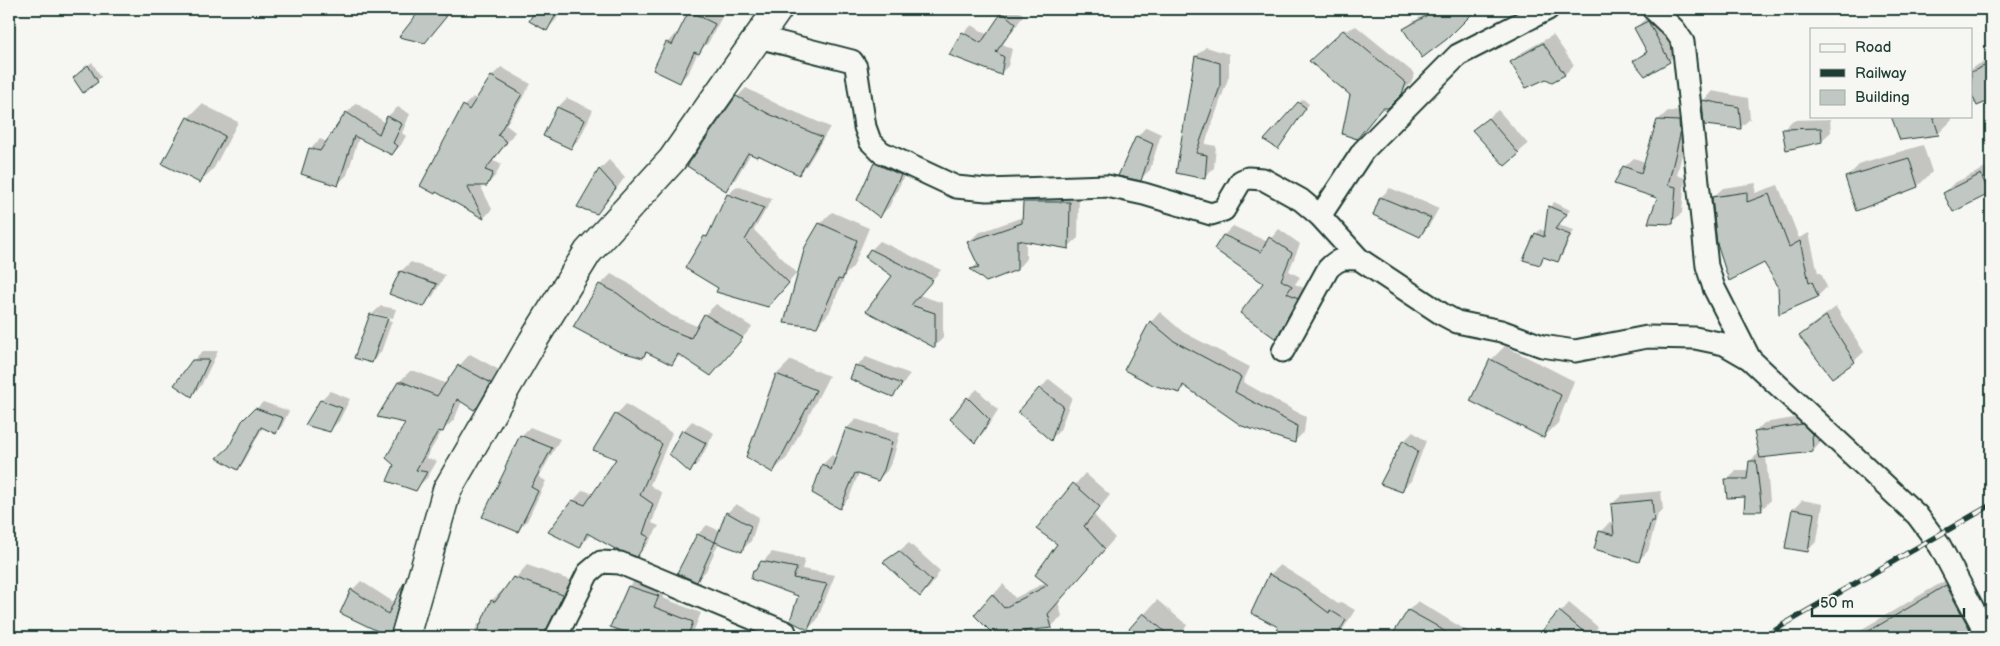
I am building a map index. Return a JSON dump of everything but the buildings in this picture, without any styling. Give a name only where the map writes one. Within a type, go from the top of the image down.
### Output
[{"type":"street","points":[[405,637],[447,490],[533,341],[588,252],[672,160],[778,9]]},
{"type":"street","points":[[1320,216],[1363,151],[1458,55],[1548,9]]},
{"type":"street","points":[[1653,9],[1674,28],[1683,42],[1707,266],[1714,288],[1750,359]]},
{"type":"street","points":[[758,37],[852,61],[856,67],[865,127],[870,142],[881,152],[956,187],[986,190],[1107,186],[1144,194],[1212,214],[1224,210],[1241,181],[1248,178],[1263,179],[1301,200],[1320,216],[1360,259],[1457,322],[1502,331],[1542,346],[1575,350],[1647,337],[1694,338],[1724,344],[1750,359],[1917,515],[1940,546],[1988,637]]},
{"type":"street","points":[[1283,350],[1328,269],[1336,261],[1347,258],[1360,259]]},
{"type":"street","points":[[556,637],[588,573],[600,562],[620,563],[785,632]]},
{"type":"railway","points":[[1766,637],[1783,625],[1991,505]]}]
